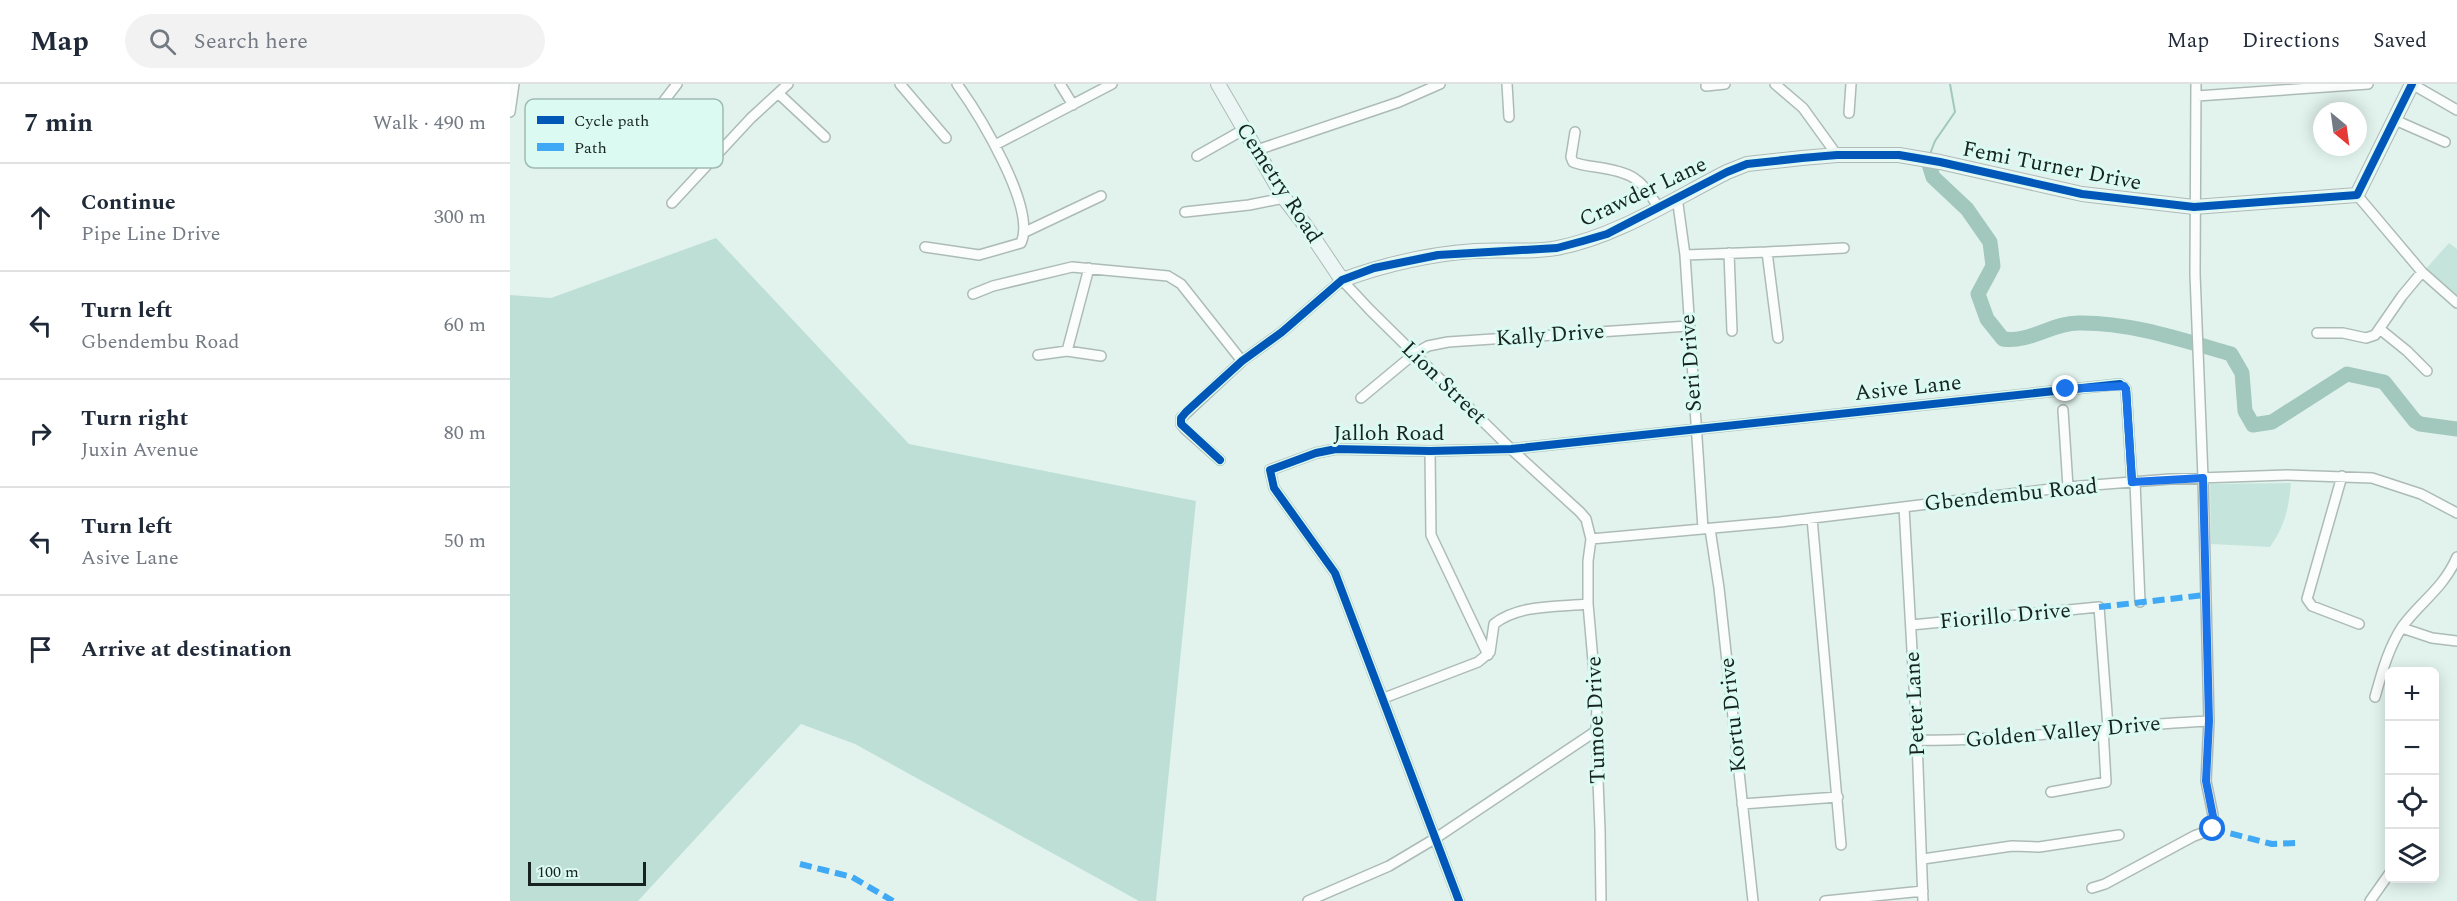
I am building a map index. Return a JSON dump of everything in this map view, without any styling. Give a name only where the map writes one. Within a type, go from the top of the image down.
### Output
[{"type":"street","points":[[510,112],[514,84]]},
{"type":"street","points":[[665,99],[677,84]]},
{"type":"street","points":[[723,150],[788,84]]},
{"type":"street","points":[[900,84],[946,138]]},
{"type":"street","points":[[925,247],[979,255],[1022,243],[1025,232],[1018,201],[995,145],[957,84]]},
{"type":"street","points":[[1060,84],[1072,105]]},
{"type":"street","points":[[995,145],[1112,84]]},
{"type":"street","name":"Cemetry Road","points":[[1218,84],[1284,198],[1342,280]]},
{"type":"street","points":[[1257,150],[1399,102],[1440,84]]},
{"type":"street","points":[[1507,84],[1509,117]]},
{"type":"street","points":[[1706,86],[1725,84]]},
{"type":"street","points":[[1775,84],[1803,108],[1837,155]]},
{"type":"street","points":[[1849,113],[1851,84]]},
{"type":"street","points":[[2092,888],[2104,884],[2194,836],[2213,829],[2213,816],[2206,781],[2209,721],[2194,207],[2196,84]]},
{"type":"street","points":[[2197,96],[2368,84]]},
{"type":"street","points":[[2457,110],[2412,84],[2357,195],[2422,272],[2457,303]]},
{"type":"street","points":[[778,93],[825,137]]},
{"type":"street","points":[[2395,120],[2445,142]]},
{"type":"street","points":[[1197,156],[1243,130]]},
{"type":"street","points":[[1575,132],[1571,157],[1573,162],[1617,170],[1635,177],[1647,187],[1658,207]]},
{"type":"street","name":"Crawder Lane","points":[[1342,280],[1374,268],[1438,255],[1557,248],[1607,234],[1747,164],[1837,155],[1899,155],[1925,159]]},
{"type":"street","name":"Femi Turner Drive","points":[[1925,159],[2082,194],[2194,207],[2357,195]]},
{"type":"street","points":[[672,203],[706,168]]},
{"type":"street","points":[[1025,232],[1101,196]]},
{"type":"street","name":"Seri Drive","points":[[1677,197],[1685,255],[1688,326],[1706,529]]},
{"type":"street","points":[[1185,212],[1249,205],[1284,198]]},
{"type":"street","points":[[1685,255],[1844,248]]},
{"type":"street","points":[[1767,252],[1778,338]]},
{"type":"street","points":[[1729,253],[1732,331]]},
{"type":"street","points":[[973,294],[1004,283],[1072,267],[1168,276],[1181,285],[1242,361]]},
{"type":"street","points":[[1066,351],[1089,268]]},
{"type":"street","points":[[2317,333],[2343,333],[2366,338],[2375,335],[2381,330],[2402,296],[2422,272]]},
{"type":"street","points":[[1220,460],[1185,429],[1181,424],[1181,417],[1242,361],[1282,332],[1342,280]]},
{"type":"street","name":"Lion Street","points":[[1342,280],[1511,449],[1587,519],[1591,539]]},
{"type":"street","name":"Kally Drive","points":[[1361,398],[1414,354],[1428,346],[1448,342],[1688,326]]},
{"type":"street","points":[[2381,330],[2427,371]]},
{"type":"street","points":[[1038,355],[1066,351],[1101,356]]},
{"type":"street","name":"Asive Lane","points":[[1696,428],[2066,389],[2124,386],[2133,482]]},
{"type":"street","points":[[2063,410],[2068,487]]},
{"type":"street","name":"Jalloh Road","points":[[1459,901],[1335,573],[1274,488],[1270,470],[1326,450],[1430,452],[1511,449],[1696,428]]},
{"type":"street","points":[[1430,452],[1431,535],[1488,655]]},
{"type":"street","points":[[2342,476],[2307,599],[2312,606],[2359,624]]},
{"type":"street","name":"Gbendembu Road","points":[[1591,539],[1812,518],[2068,487],[2203,478],[2342,476],[2372,478],[2421,494],[2457,513]]},
{"type":"street","points":[[2133,482],[2140,602]]},
{"type":"street","name":"Peter Lane","points":[[1904,507],[1923,859],[1923,896]]},
{"type":"street","points":[[1812,518],[1841,846]]},
{"type":"street","name":"Kortu Drive","points":[[1706,529],[1719,588],[1753,901]]},
{"type":"street","name":"Tumoe Drive","points":[[1591,539],[1588,561],[1588,604],[1595,668],[1600,901]]},
{"type":"street","points":[[2375,697],[2385,658],[2402,628],[2442,584],[2457,557]]},
{"type":"street","points":[[1384,698],[1464,669],[1488,655],[1494,624],[1504,616],[1518,611],[1588,604]]},
{"type":"street","name":"Fiorillo Drive","points":[[1911,625],[2099,607],[2106,727]]},
{"type":"street","points":[[2402,628],[2432,638],[2457,641]]},
{"type":"street","name":"Golden Valley Drive","points":[[1917,740],[1996,739],[2106,727],[2209,721]]},
{"type":"street","points":[[2051,792],[2106,782],[2106,727]]},
{"type":"street","points":[[1308,901],[1389,866],[1436,838],[1596,731]]},
{"type":"street","points":[[1742,804],[1838,797]]},
{"type":"street","points":[[1923,859],[2012,846],[2051,846],[2118,835]]},
{"type":"street","points":[[2370,901],[2385,880]]},
{"type":"street","points":[[1825,901],[1923,896]]},
{"type":"green space","points":[[716,238],[909,444],[1196,501],[1156,901],[1139,901],[855,744],[801,724],[638,901],[510,901],[510,295],[551,298]]},
{"type":"green space","points":[[2449,243],[2457,249],[2457,298],[2424,271]]},
{"type":"green space","points":[[2291,483],[2285,516],[2270,547],[2211,544],[2210,484]]},
{"type":"waterway","points":[[1930,154],[1935,141],[1955,112],[1950,84]]},
{"type":"waterway","points":[[1928,161],[1933,177],[1967,209],[1990,242],[1993,266],[1978,294],[1987,319],[2003,339],[2032,336],[2068,324],[2117,325],[2231,354],[2242,373],[2245,411],[2253,425],[2272,422],[2347,374],[2384,382],[2415,421],[2420,424],[2457,429]]},
{"type":"marked path","points":[[2099,607],[2205,595]]},
{"type":"marked path","points":[[2213,829],[2272,844],[2297,843]]},
{"type":"marked path","points":[[800,864],[852,877],[893,901]]},
{"type":"cycle path","points":[[1220,460],[1181,424],[1181,418],[1242,361],[1282,332],[1342,280],[1374,268],[1438,255],[1557,248],[1607,234],[1747,164],[1837,155],[1899,155],[2082,194],[2194,207],[2357,195],[2412,84]]},
{"type":"cycle path","points":[[1459,901],[1335,573],[1274,488],[1270,470],[1316,453],[1336,449],[1430,451],[1511,449],[2120,384],[2126,389],[2132,482]]},
{"type":"route","points":[[2066,389],[2120,384],[2124,386],[2132,482],[2203,478],[2209,721],[2206,789],[2211,804],[2213,829]]}]
